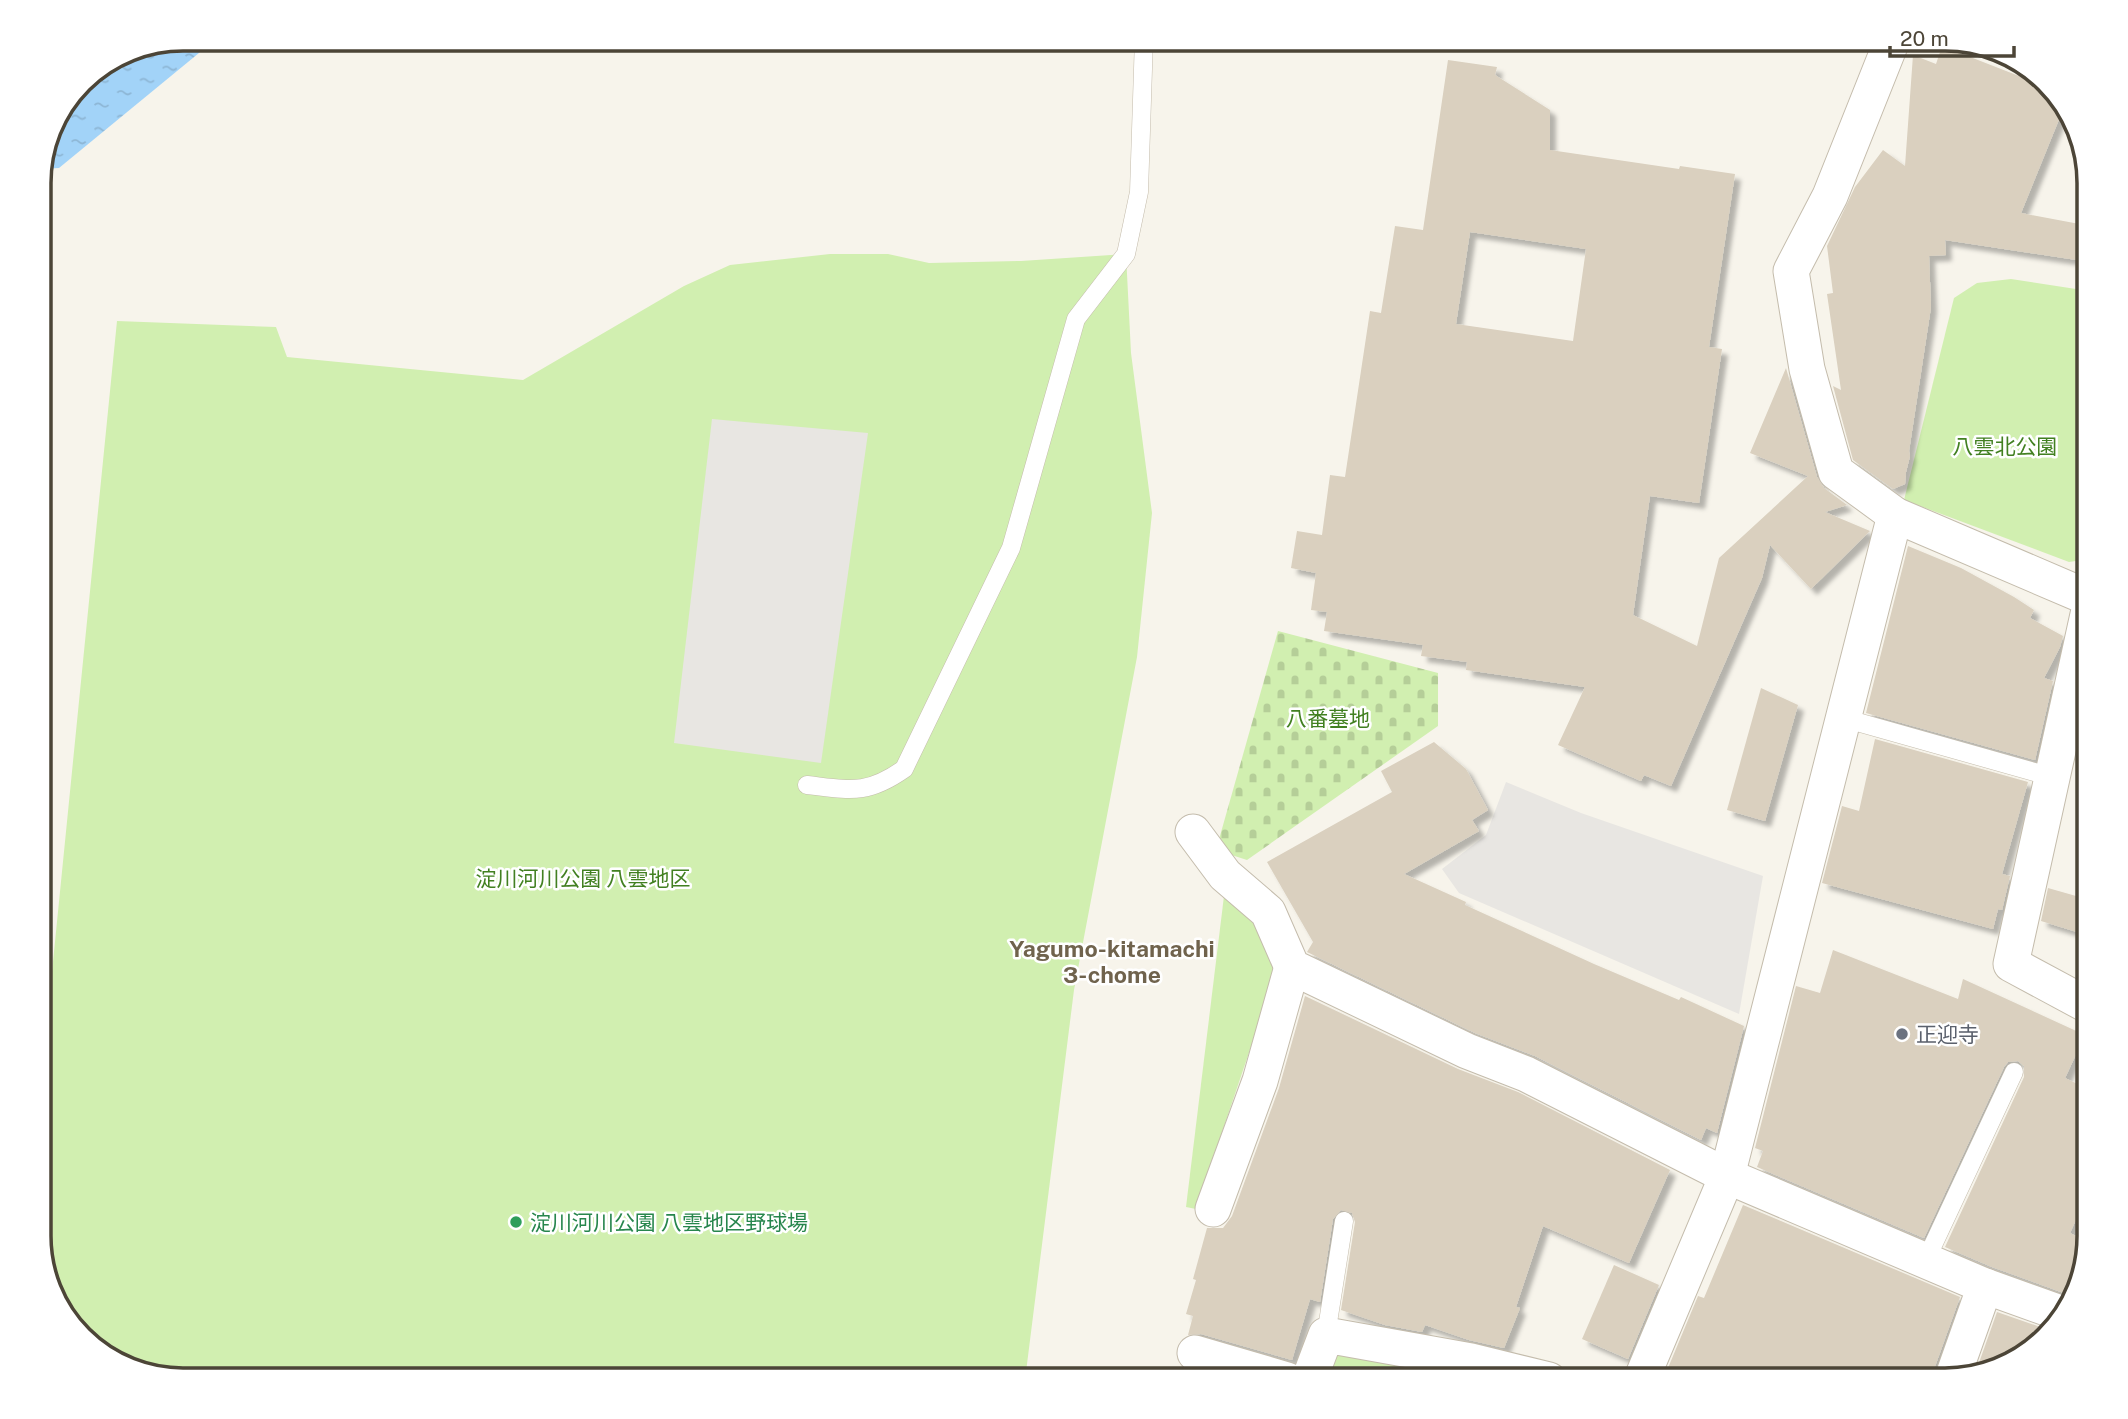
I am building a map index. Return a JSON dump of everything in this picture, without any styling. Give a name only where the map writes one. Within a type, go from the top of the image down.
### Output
[{"type":"street","points":[[1888,51],[1830,196],[1791,271],[1807,369],[1836,472],[1895,515],[2077,592]]},
{"type":"street","points":[[1646,1368],[1727,1176],[1895,515]]},
{"type":"street","points":[[2077,667],[2011,964],[2077,999]]},
{"type":"street","points":[[1193,832],[1225,875],[1268,912],[1292,967],[1260,1081],[1213,1209]]},
{"type":"street","points":[[1292,967],[1467,1051],[1525,1074],[1727,1176],[1985,1286],[2054,1311]]},
{"type":"street","points":[[1956,1367],[1985,1286]]},
{"type":"street","points":[[1314,1368],[1326,1335],[1498,1368]]},
{"type":"street","points":[[1195,1353],[1244,1368]]},
{"type":"lane","points":[[807,785],[864,789],[883,784],[904,769],[1011,548],[1076,319],[1126,254],[1139,192],[1144,51]]},
{"type":"lane","points":[[1843,718],[2052,777]]},
{"type":"lane","points":[[1926,1260],[2014,1072]]},
{"type":"lane","points":[[1326,1335],[1343,1222]]},
{"type":"green space","name":"淀川河川公園 八雲地区","points":[[830,254],[888,254],[929,263],[1021,261],[1126,254],[1131,353],[1152,513],[1137,657],[1074,990],[1027,1368],[182,1368],[148,1364],[124,1355],[89,1330],[68,1302],[58,1279],[51,1245],[51,982],[117,321],[276,327],[287,357],[523,380],[684,286],[730,265]]},
{"type":"green space","name":"八雲北公園","points":[[2011,279],[2077,289],[2077,561],[2069,562],[1904,500],[1954,298],[1977,283]]},
{"type":"green space","name":"八番墓地","points":[[1278,631],[1438,673],[1438,726],[1247,860],[1216,850]]},
{"type":"green space","points":[[1224,896],[1243,903],[1278,967],[1196,1209],[1186,1207]]},
{"type":"green space","points":[[1338,1348],[1440,1368],[1328,1368]]},
{"type":"shaded area","points":[[712,419],[868,433],[821,763],[674,743]]},
{"type":"shaded area","points":[[1506,782],[1581,813],[1763,876],[1739,1014],[1459,893],[1442,869],[1486,835]]},
{"type":"water","points":[[201,51],[59,168],[52,168],[55,148],[64,124],[78,102],[102,78],[124,64],[157,53]]},
{"type":"building","points":[[1940,51],[1956,52],[2027,79],[2055,109],[2060,117],[2021,213],[2077,224],[2077,260],[1945,240],[1946,255],[1929,256],[1931,307],[1910,456],[1905,484],[1893,489],[1853,460],[1833,386],[1841,390],[1827,294],[1833,293],[1827,246],[1855,187],[1883,150],[1905,166],[1913,55],[1936,64]]},
{"type":"building","points":[[1448,60],[1497,67],[1495,75],[1550,110],[1550,150],[1679,169],[1680,166],[1735,174],[1709,347],[1722,349],[1699,503],[1650,496],[1633,615],[1697,646],[1719,558],[1808,476],[1750,453],[1786,368],[1817,477],[1824,488],[1847,505],[1825,512],[1870,531],[1811,589],[1770,545],[1762,578],[1671,786],[1644,775],[1641,781],[1558,745],[1585,687],[1466,670],[1467,662],[1421,656],[1423,645],[1324,631],[1327,612],[1311,610],[1316,573],[1291,568],[1297,531],[1322,535],[1330,475],[1345,477],[1370,311],[1381,313],[1395,226],[1423,230]],"holes":[[[1470,232],[1586,249],[1573,341],[1456,324]]]},
{"type":"building","points":[[1908,546],[1961,568],[2014,597],[2034,610],[2030,618],[2063,636],[2044,678],[2053,681],[2035,760],[1866,713]]},
{"type":"building","points":[[1761,688],[1798,705],[1765,821],[1727,810]]},
{"type":"building","points":[[1875,739],[2028,782],[2002,874],[2010,876],[2002,910],[1998,909],[1993,929],[1822,883],[1842,806],[1859,811]]},
{"type":"building","points":[[1434,742],[1466,769],[1488,810],[1472,820],[1479,831],[1404,874],[1594,964],[1679,1000],[1681,997],[1744,1026],[1717,1133],[1706,1128],[1701,1140],[1535,1056],[1475,1033],[1307,952],[1313,942],[1267,862],[1392,792],[1381,771]]},
{"type":"building","points":[[2048,888],[2077,896],[2077,932],[2041,921]]},
{"type":"building","points":[[1833,950],[1958,999],[1963,979],[2077,1031],[2077,1052],[2065,1078],[2077,1084],[2077,1217],[2070,1233],[2077,1236],[2075,1262],[2065,1293],[1945,1247],[2024,1077],[2024,1066],[2018,1061],[2008,1062],[2004,1067],[1924,1238],[1757,1167],[1763,1151],[1755,1148],[1796,986],[1820,993]]},
{"type":"building","points":[[1305,996],[1458,1069],[1518,1092],[1670,1170],[1629,1263],[1543,1226],[1516,1307],[1520,1308],[1504,1348],[1469,1340],[1425,1325],[1422,1332],[1385,1325],[1341,1310],[1355,1222],[1352,1213],[1341,1210],[1333,1219],[1320,1302],[1310,1299],[1292,1360],[1201,1334],[1188,1335],[1193,1316],[1186,1314],[1207,1228],[1223,1228],[1232,1216],[1279,1088]]},
{"type":"building","points":[[1743,1205],[1960,1297],[1934,1368],[1668,1368],[1698,1296],[1704,1298]]},
{"type":"building","points":[[1614,1265],[1659,1285],[1628,1359],[1582,1339]]},
{"type":"building","points":[[1997,1312],[2041,1327],[2004,1355],[1978,1364]]},
{"type":"place","name":"正迎寺","points":[[1902,1034]]},
{"type":"place","name":"淀川河川公園 八雲地区野球場","points":[[516,1222]]},
{"type":"district","name":"Yagumo-kitamachi 3-chome","points":[[1112,961]]}]
